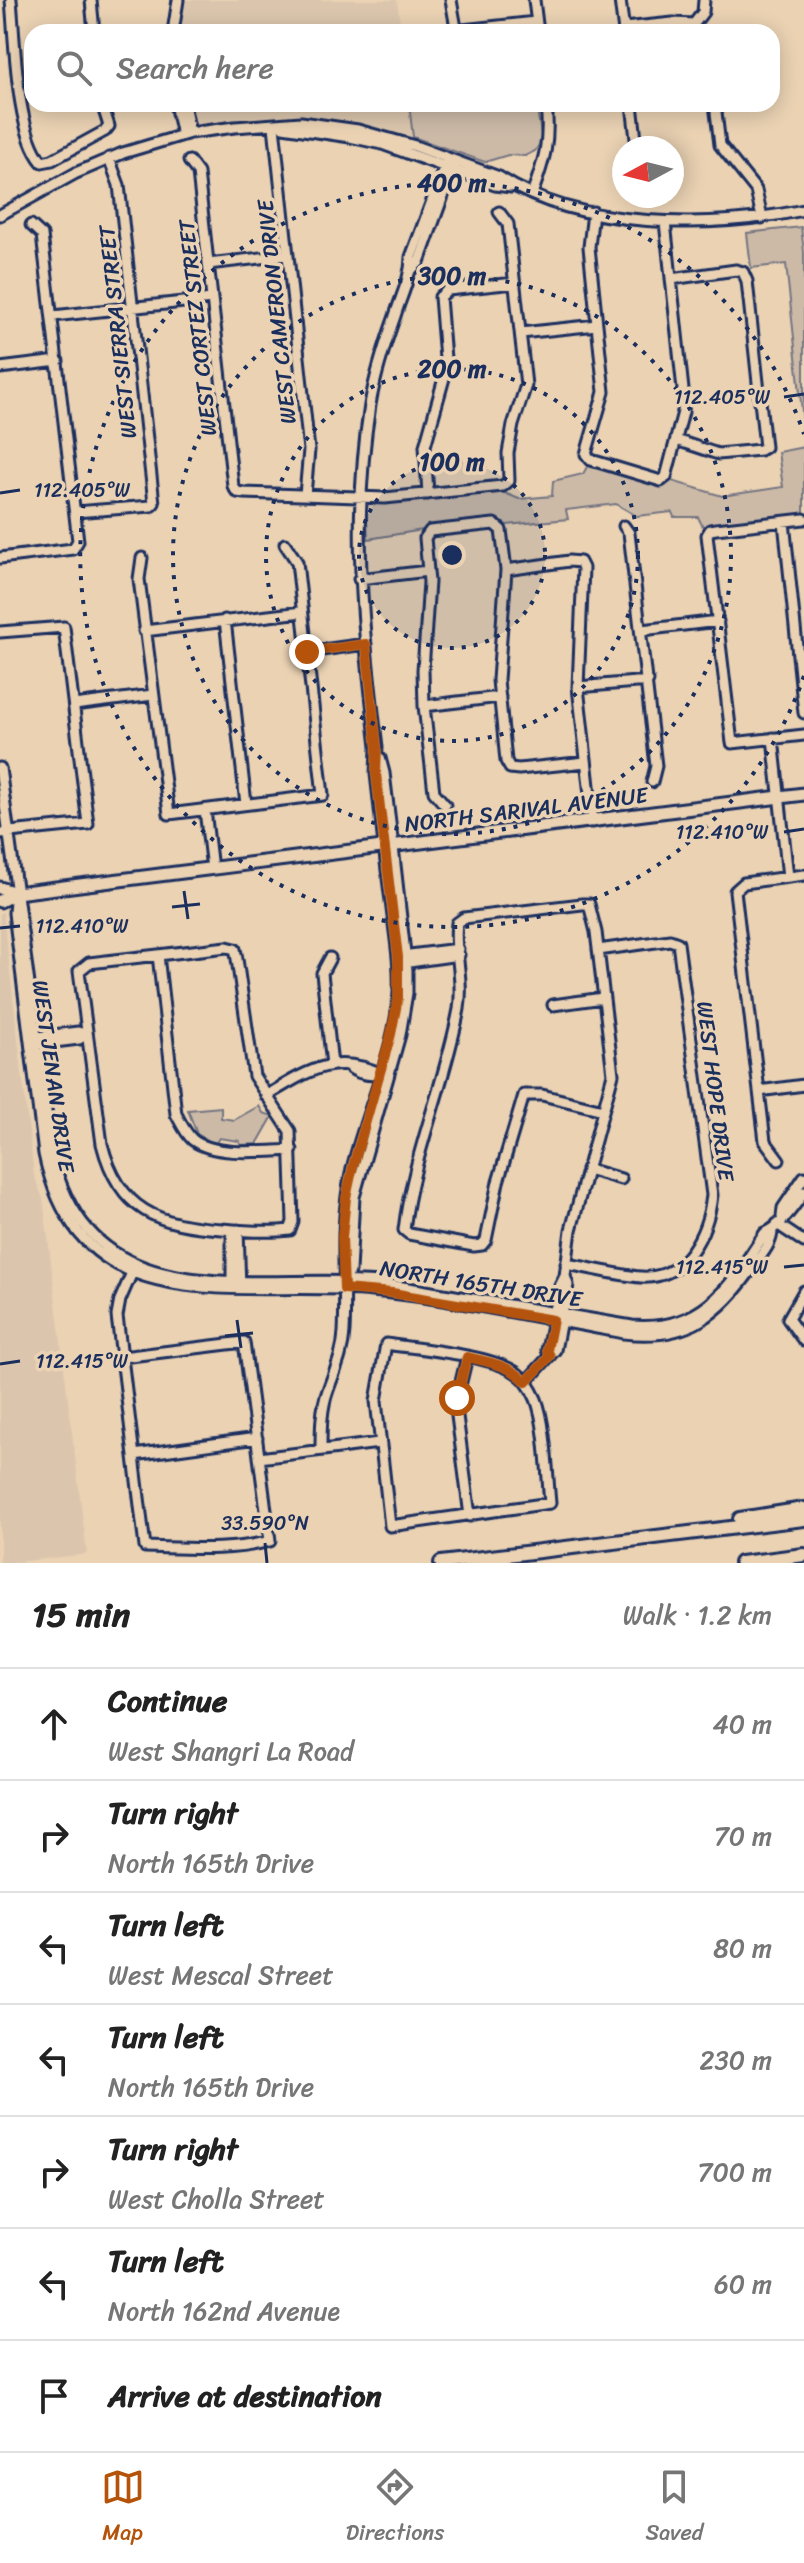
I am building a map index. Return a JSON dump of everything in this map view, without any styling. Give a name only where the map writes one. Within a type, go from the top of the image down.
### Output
[{"type":"highway","points":[[717,1530],[738,1520],[804,1509]]},
{"type":"highway","points":[[441,1563],[804,1519]]},
{"type":"highway","points":[[741,1563],[804,1555]]},
{"type":"main road","name":"NORTH SARIVAL AVENUE","points":[[0,901],[16,893],[804,794]]},
{"type":"main road","name":"NORTH SARIVAL AVENUE","points":[[0,888],[16,893]]},
{"type":"street","points":[[11,0],[23,113],[37,156],[42,162],[52,160],[105,131],[109,126],[105,112]]},
{"type":"street","points":[[91,0],[93,24]]},
{"type":"street","points":[[174,24],[178,0]]},
{"type":"street","points":[[451,0],[455,24]]},
{"type":"street","points":[[534,0],[537,24]]},
{"type":"street","points":[[620,0],[623,24]]},
{"type":"street","points":[[666,24],[694,24],[703,12],[704,0]]},
{"type":"street","points":[[178,112],[186,134]]},
{"type":"street","points":[[185,112],[186,134]]},
{"type":"street","points":[[532,194],[546,155],[549,133],[547,112]]},
{"type":"street","points":[[633,112],[636,136]]},
{"type":"street","points":[[716,112],[720,145],[756,190],[762,218]]},
{"type":"street","points":[[0,215],[109,158],[186,134],[274,126],[350,137],[451,164],[495,185],[514,187],[593,212],[665,222],[734,221],[804,210]]},
{"type":"street","name":"WEST CAMERON DRIVE","points":[[274,126],[309,450],[305,495]]},
{"type":"street","name":"WEST SIERRA STREET","points":[[75,512],[151,506],[154,503],[119,185],[109,158]]},
{"type":"street","name":"WEST CORTEZ STREET","points":[[189,161],[198,173],[233,486],[237,492],[305,495]]},
{"type":"street","points":[[321,1450],[327,1391],[341,1358],[354,1197],[398,1007],[402,960],[388,847],[384,773],[377,747],[359,579],[360,496],[371,402],[394,317],[411,270],[419,262],[451,164]]},
{"type":"street","points":[[305,495],[385,498],[503,486],[509,481],[508,453],[526,385],[508,224],[499,212]]},
{"type":"street","points":[[593,212],[589,247],[604,392],[586,454],[591,460],[661,481],[666,477],[684,399],[665,222]]},
{"type":"street","points":[[0,558],[73,549],[78,541],[42,235],[31,225]]},
{"type":"street","points":[[208,264],[287,255]]},
{"type":"street","points":[[671,279],[736,270],[743,272],[747,281],[765,447],[718,454],[676,440]]},
{"type":"street","points":[[428,494],[425,446],[446,371],[440,297],[443,293],[515,283]]},
{"type":"street","points":[[53,316],[212,299]]},
{"type":"street","points":[[521,333],[597,325]]},
{"type":"street","points":[[0,368],[58,361]]},
{"type":"street","points":[[804,519],[710,530],[707,535],[732,743],[804,735]]},
{"type":"street","points":[[784,522],[804,713]]},
{"type":"street","points":[[445,805],[434,792],[424,706],[423,670],[429,582],[425,538],[430,531],[494,524],[501,530],[506,570],[498,680],[506,761],[510,768],[586,762]]},
{"type":"street","points":[[624,526],[629,533],[648,681],[656,766],[652,782]]},
{"type":"street","points":[[142,558],[139,579],[144,631],[169,814],[323,795],[297,562],[285,544]]},
{"type":"street","points":[[506,570],[569,561],[580,562],[583,568],[578,687],[593,822]]},
{"type":"street","points":[[359,579],[428,571]]},
{"type":"street","points":[[144,631],[302,612]]},
{"type":"street","points":[[225,620],[246,804]]},
{"type":"street","points":[[642,630],[718,621]]},
{"type":"street","points":[[0,632],[64,627],[88,824],[4,833]]},
{"type":"street","points":[[307,652],[366,644]]},
{"type":"street","points":[[578,687],[648,681]]},
{"type":"street","points":[[74,705],[153,695]]},
{"type":"street","points":[[424,706],[500,697]]},
{"type":"street","points":[[773,738],[788,877]]},
{"type":"street","name":"WEST JENAN DRIVE","points":[[0,768],[4,833],[16,893],[35,1041],[44,1154],[50,1179],[68,1216],[82,1235],[100,1247]]},
{"type":"street","points":[[205,810],[212,869]]},
{"type":"street","points":[[779,1160],[765,1141],[735,891],[738,886],[804,875]]},
{"type":"street","points":[[526,1382],[550,1356],[547,1350],[568,1285],[565,1276],[571,1230],[613,1074],[598,950],[589,904],[464,918],[457,923],[460,998],[449,1057],[413,1180],[404,1230],[409,1234],[482,1245],[486,1240],[498,1182],[524,1095],[567,1099],[603,1110]]},
{"type":"street","name":"WEST HOPE DRIVE","points":[[566,1264],[644,1277],[666,1273],[684,1260],[699,1242],[709,1218],[712,1195],[678,943],[670,940],[598,950]]},
{"type":"street","points":[[227,947],[235,949],[254,1076],[290,1131],[293,1222],[290,1230],[181,1226],[158,1219],[137,1206],[117,1183],[107,1163],[79,971],[83,966],[158,955],[227,947]]},
{"type":"street","points":[[402,960],[459,952]]},
{"type":"street","points":[[158,955],[176,1114],[193,1140],[218,1150],[292,1150]]},
{"type":"street","points":[[330,958],[322,973],[332,1065]]},
{"type":"street","points":[[553,1005],[603,998]]},
{"type":"street","points":[[35,1041],[79,1039],[86,1034]]},
{"type":"street","points":[[266,1096],[309,1070],[332,1065],[349,1066],[374,1076],[384,1075]]},
{"type":"street","points":[[759,1091],[804,1085]]},
{"type":"street","points":[[587,1169],[621,1179]]},
{"type":"street","points":[[777,1224],[783,1208],[804,1177]]},
{"type":"street","points":[[777,1224],[789,1215],[804,1192]]},
{"type":"street","points":[[777,1224],[804,1242]]},
{"type":"street","name":"NORTH 165TH DRIVE","points":[[100,1247],[134,1269],[170,1284],[197,1287],[345,1284],[408,1288],[558,1317],[641,1327],[672,1323],[707,1307],[725,1291],[765,1233],[777,1224]]},
{"type":"street","points":[[236,1284],[232,1236],[238,1230]]},
{"type":"street","points":[[122,1357],[244,1342],[270,1541],[216,1549],[145,1547],[117,1316],[120,1300],[134,1269]]},
{"type":"street","name":"NORTH 165TH DRIVE","points":[[134,1269],[171,1277],[236,1284]]},
{"type":"street","points":[[804,1291],[788,1319],[804,1341]]},
{"type":"street","points":[[386,1344],[467,1357],[517,1372],[526,1382],[536,1400],[550,1503],[390,1526],[376,1401],[386,1344]]},
{"type":"street","points":[[467,1357],[457,1398],[457,1416],[470,1516]]},
{"type":"street","points":[[134,1455],[257,1438]]},
{"type":"street","points":[[259,1458],[379,1443]]},
{"type":"shaded area","points":[[182,0],[397,0],[400,24],[178,24]]},
{"type":"shaded area","points":[[187,112],[410,112],[413,137],[411,143],[232,123],[191,126]]},
{"type":"shaded area","points":[[410,112],[537,112],[542,140],[535,151],[525,156],[508,155],[485,162],[413,137]]},
{"type":"shaded area","points":[[801,227],[804,252],[804,430],[786,264],[751,268],[747,233]]},
{"type":"shaded area","points":[[804,447],[804,513],[703,527],[698,517],[674,517],[672,512],[637,516],[616,504],[566,510],[568,519],[507,525],[495,518],[368,539],[366,504],[500,491],[519,499],[552,496],[553,481],[583,474],[588,465],[661,485],[672,481],[722,496],[783,487],[778,452]]},
{"type":"shaded area","points":[[3,912],[34,1175],[43,1199],[87,1554],[8,1563],[0,1563],[0,913]]},
{"type":"shaded area","points":[[259,1106],[263,1113],[273,1116],[257,1144],[241,1145],[239,1141],[219,1138],[215,1144],[197,1134],[188,1110],[221,1107],[221,1118],[234,1120]]},
{"type":"route","points":[[307,652],[366,644],[377,747],[376,774],[398,964],[398,1007],[346,1198],[342,1237],[344,1289],[392,1293],[553,1320],[547,1350],[550,1356],[526,1382],[517,1372],[467,1357],[457,1398]]}]
